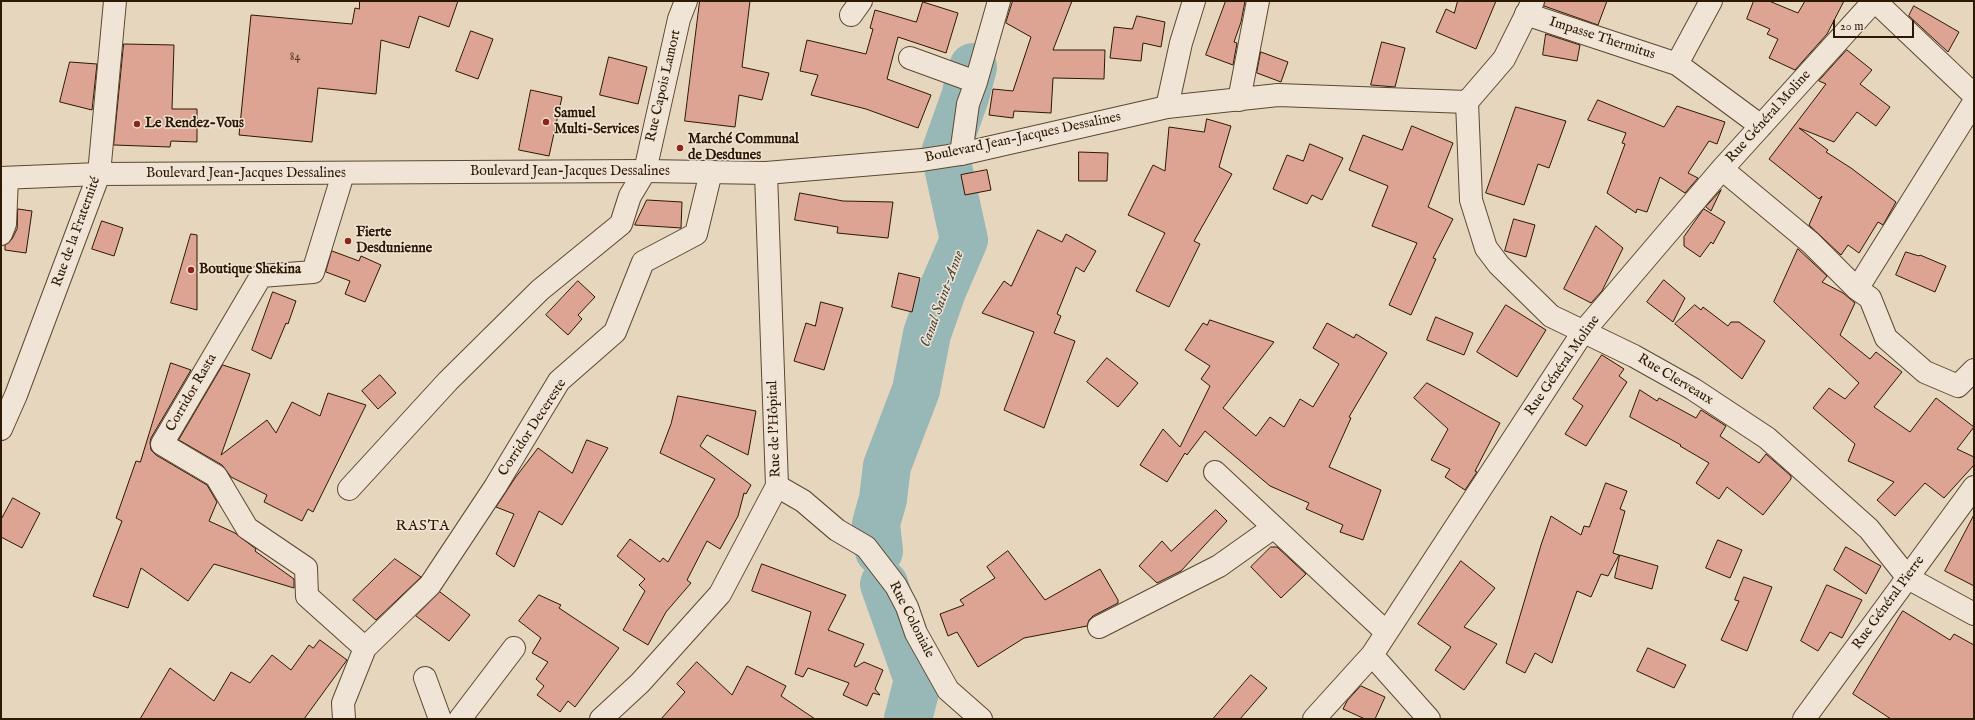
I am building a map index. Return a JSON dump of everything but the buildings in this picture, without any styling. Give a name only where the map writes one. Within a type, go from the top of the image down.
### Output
[{"type":"street","name":"Rue de la Fraternité","points":[[1,429],[16,395],[99,174],[115,1]]},
{"type":"street","name":"Rue Capois Lamort","points":[[349,489],[448,381],[540,290],[621,224],[630,196],[645,171],[679,19],[686,1]]},
{"type":"street","points":[[1167,107],[1181,43],[1194,1]]},
{"type":"street","points":[[1239,100],[1258,1]]},
{"type":"street","points":[[1677,64],[1711,1]]},
{"type":"street","points":[[1875,1],[1974,95]]},
{"type":"street","name":"Rue Général Moline","points":[[1314,719],[1372,655],[1583,332],[1722,169],[1875,1]]},
{"type":"street","points":[[957,154],[968,104],[976,82],[994,3]]},
{"type":"street","points":[[1466,102],[1504,59],[1529,8]]},
{"type":"street","name":"Impasse Thermitus","points":[[1529,8],[1677,64],[1761,126]]},
{"type":"street","points":[[910,58],[976,82]]},
{"type":"street","name":"Boulevard Jean-Jacques Dessalines","points":[[4,178],[99,174],[344,174],[645,171],[766,172],[922,160],[957,154],[1167,107],[1278,96],[1466,102]]},
{"type":"street","name":"Rue Clerveaux","points":[[1466,102],[1471,200],[1486,248],[1499,265],[1551,316],[1634,356],[1693,389],[1767,438],[1869,529],[1908,578],[1974,614]]},
{"type":"street","points":[[1857,289],[1974,102]]},
{"type":"street","points":[[1722,169],[1810,242],[1857,289],[1870,298],[1886,338],[1925,372],[1958,386],[1974,370]]},
{"type":"street","name":"Corridor Decereste","points":[[366,648],[430,585],[495,487],[559,381],[615,332],[643,262],[696,234],[711,172]]},
{"type":"street","name":"Rue de l'Hôpital","points":[[601,719],[640,683],[720,594],[777,486],[766,172]]},
{"type":"street","name":"Corridor Rasta","points":[[344,174],[313,272],[261,276],[162,444],[216,476],[247,528],[306,568],[307,596],[366,648]]},
{"type":"street","points":[[1,234],[5,224],[4,178]]},
{"type":"street","points":[[1215,472],[1386,632]]},
{"type":"street","name":"Rue Coloniale","points":[[777,486],[803,501],[837,530],[866,547],[896,586],[907,607],[916,633],[948,690],[981,719]]},
{"type":"street","name":"Rue Général Pierre","points":[[1804,719],[1974,487]]},
{"type":"street","points":[[1099,627],[1218,566],[1274,527]]},
{"type":"street","points":[[344,719],[343,703],[366,648]]},
{"type":"street","points":[[460,719],[514,648]]},
{"type":"street","points":[[1372,655],[1428,719]]},
{"type":"street","points":[[425,678],[440,719]]},
{"type":"waterway","name":"Canal Saint-Anne","points":[[879,551],[876,524],[883,499],[887,466],[916,390],[927,334],[942,291],[964,240],[945,153],[965,97],[973,67]]},
{"type":"waterway","name":"Canal Saint-Anne","points":[[884,584],[918,680],[908,719]]},
{"type":"place","name":"Samuel Multi-Services","points":[[546,122]]},
{"type":"place","name":"Le Rendez-Vous","points":[[137,124]]},
{"type":"place","name":"Marché Communal de Desdunes","points":[[680,148]]},
{"type":"place","name":"Fierte Desdunienne","points":[[348,241]]},
{"type":"place","name":"Boutique Shekina","points":[[191,270]]},
{"type":"district","name":"RASTA","points":[[423,527]]}]
